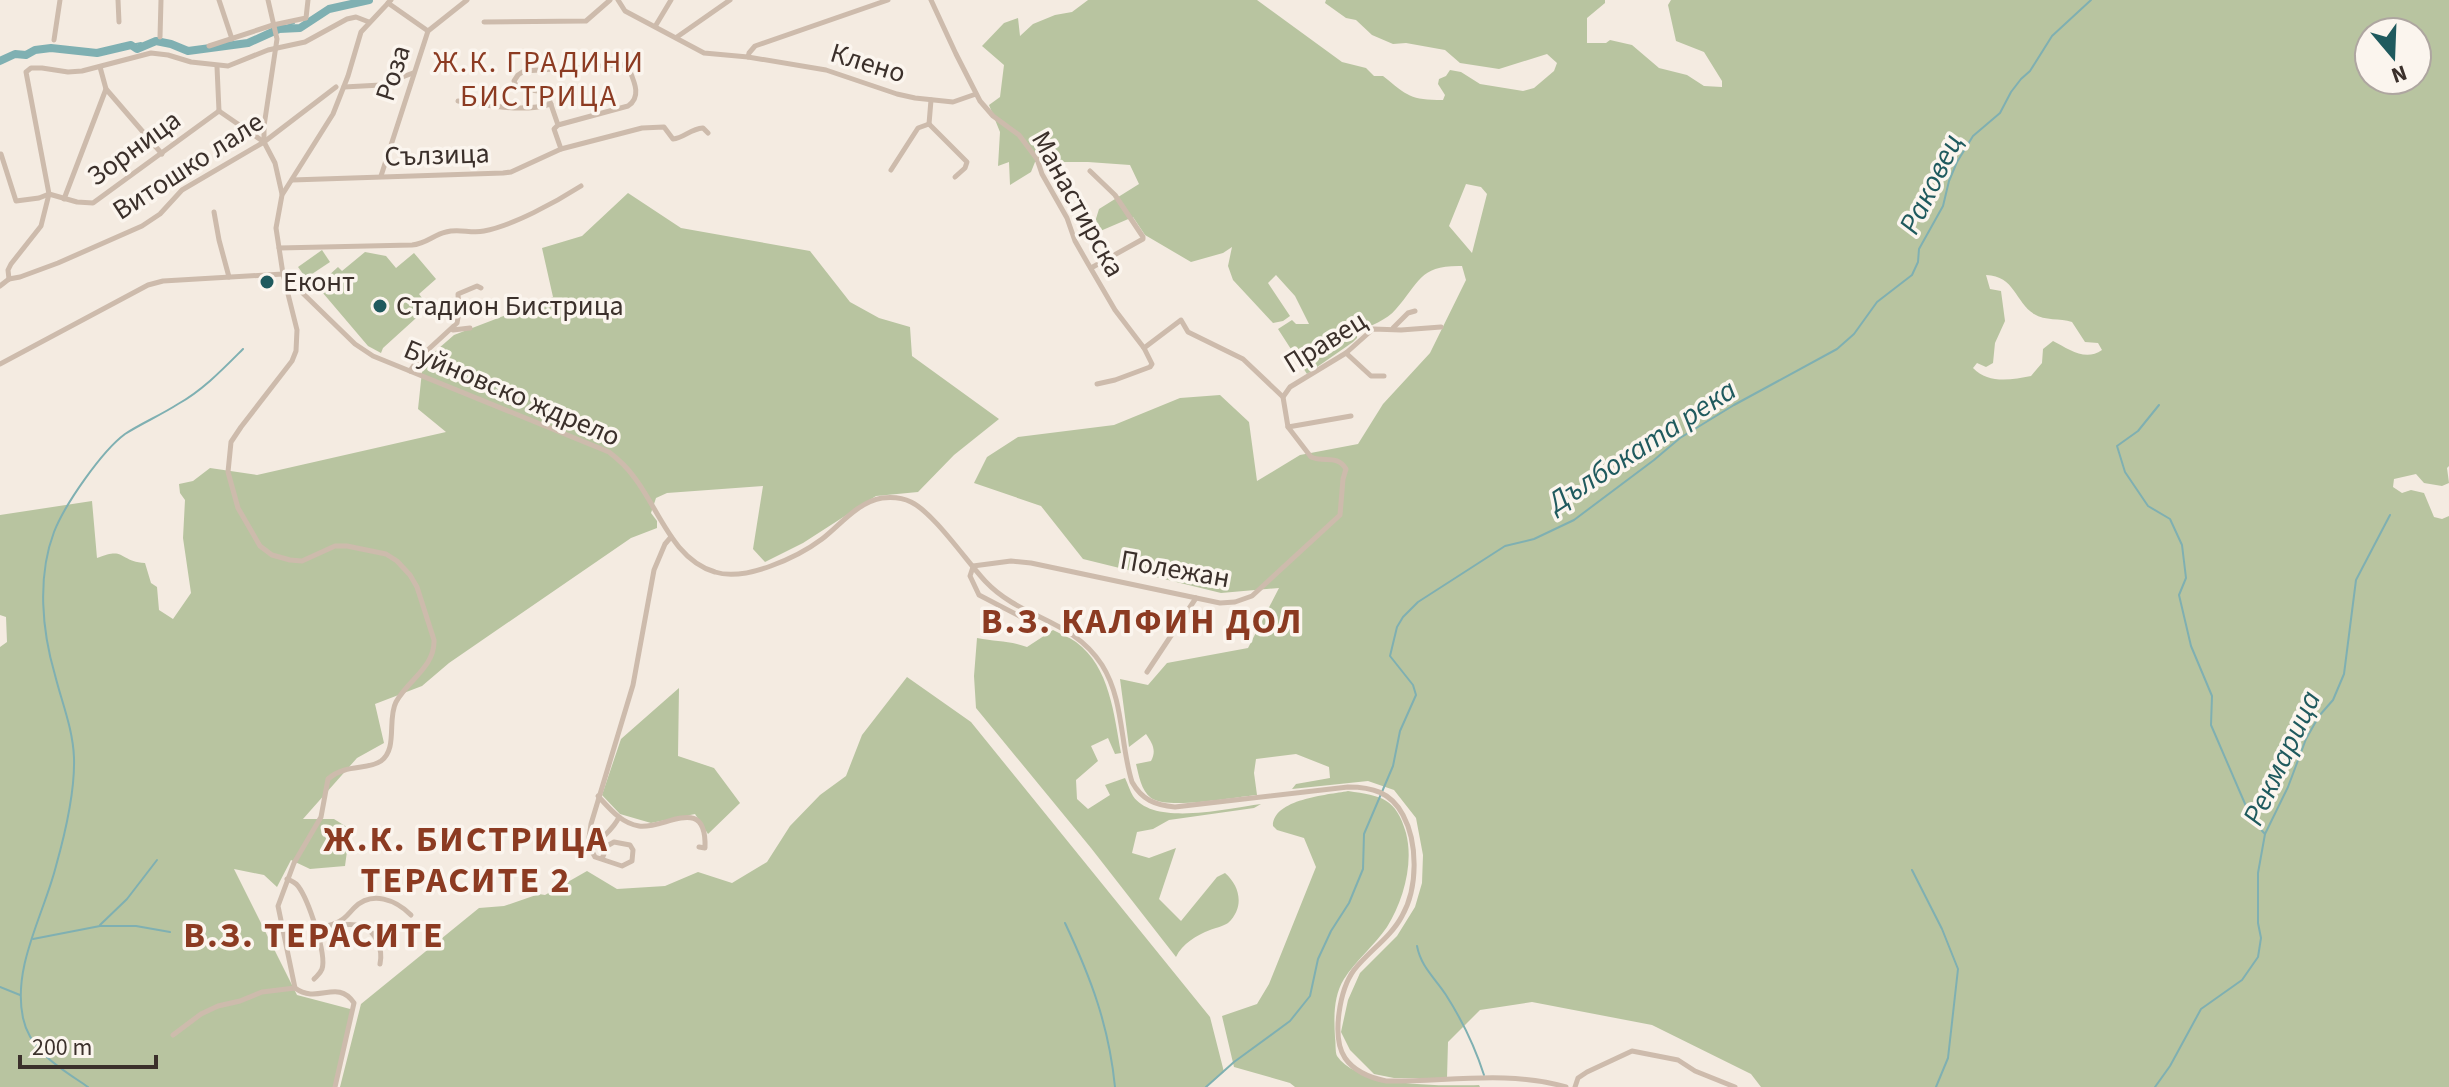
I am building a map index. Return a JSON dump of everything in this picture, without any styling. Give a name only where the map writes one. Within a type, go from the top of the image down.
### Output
[{"type":"street","points":[[54,40],[60,0]]},
{"type":"street","points":[[118,0],[119,22]]},
{"type":"street","points":[[160,37],[161,0]]},
{"type":"street","points":[[219,0],[232,39]]},
{"type":"street","points":[[268,0],[277,39],[264,142],[275,163],[282,195]]},
{"type":"street","points":[[209,46],[273,25],[306,18],[308,0]]},
{"type":"street","name":"Роза","points":[[381,176],[428,31],[467,0]]},
{"type":"street","points":[[484,22],[586,21],[610,0]]},
{"type":"street","name":"Клено","points":[[618,0],[625,11],[704,53],[826,70],[897,94],[931,100],[953,102],[976,94]]},
{"type":"street","points":[[656,25],[671,0]]},
{"type":"street","points":[[677,37],[730,0]]},
{"type":"street","points":[[748,57],[755,46],[888,0]]},
{"type":"street","name":"Манастирска","points":[[931,0],[976,94],[993,116],[1019,135],[1037,159],[1067,218],[1075,241],[1115,310],[1144,348]]},
{"type":"street","points":[[335,1087],[354,1003],[349,995],[339,991],[312,996],[295,988],[278,906],[301,849],[321,817],[328,779],[341,771],[381,761],[387,754],[394,706],[429,662],[435,647],[433,633],[410,575],[386,554],[335,546],[302,561],[272,555],[260,546],[238,508],[228,472],[231,442],[292,361],[296,351],[297,330],[283,274],[276,228],[282,195],[319,138],[344,87],[356,42],[369,22],[390,2],[428,31]]},
{"type":"street","points":[[0,286],[9,279],[11,264],[41,226],[49,194],[26,72],[31,68],[68,72],[151,53],[217,67],[318,37],[347,19],[356,17],[369,22]]},
{"type":"street","points":[[558,125],[544,93],[517,88],[514,81],[518,75],[524,71],[621,64],[629,69],[637,95],[634,102],[558,125],[554,129],[561,149]]},
{"type":"street","points":[[100,67],[106,89],[162,154]]},
{"type":"street","points":[[217,67],[219,111]]},
{"type":"street","points":[[344,87],[381,85],[413,73]]},
{"type":"street","name":"Витошко лале","points":[[9,279],[33,273],[142,226],[160,214],[182,190],[264,142],[336,87]]},
{"type":"street","points":[[64,199],[106,89]]},
{"type":"street","points":[[929,124],[931,100]]},
{"type":"street","points":[[458,101],[535,109],[551,104]]},
{"type":"street","name":"Зорница","points":[[49,194],[87,204],[99,201],[219,111],[264,142]]},
{"type":"street","points":[[891,170],[918,128],[929,124]]},
{"type":"street","points":[[929,124],[967,161],[967,166],[955,177]]},
{"type":"street","name":"Сълзица","points":[[291,180],[511,172],[561,149],[642,128],[664,127],[675,139],[692,129],[703,128],[708,133]]},
{"type":"street","points":[[1,154],[16,201],[49,194]]},
{"type":"street","points":[[1090,171],[1115,195],[1143,237],[1091,268]]},
{"type":"street","points":[[279,248],[420,245],[448,231],[483,232],[503,226],[581,186]]},
{"type":"street","points":[[214,212],[229,277]]},
{"type":"street","points":[[0,364],[148,285],[163,281],[283,274]]},
{"type":"street","name":"Буйновско ждрело","points":[[283,274],[355,344],[373,356],[609,452],[636,479],[684,553],[715,572],[730,575],[745,573],[808,548],[871,502],[886,498],[910,501],[921,509],[996,591],[1064,628],[1091,648],[1105,669],[1117,704],[1132,782],[1138,793],[1148,801],[1175,807],[1348,787],[1368,787],[1389,797],[1399,807],[1408,824],[1413,845],[1412,884],[1402,916],[1352,973],[1344,988],[1338,1030],[1344,1057],[1370,1078],[1386,1081],[1527,1079],[1566,1087]]},
{"type":"street","points":[[410,371],[419,358],[457,323],[458,294],[477,286],[481,288]]},
{"type":"street","points":[[1392,328],[1408,313],[1415,311]]},
{"type":"street","points":[[1097,384],[1152,366],[1144,348],[1181,320],[1188,332],[1243,359],[1283,397],[1288,427],[1351,416]]},
{"type":"street","name":"Правец","points":[[1283,397],[1290,387],[1346,353],[1373,329],[1441,327]]},
{"type":"street","points":[[452,330],[470,328]]},
{"type":"street","points":[[1346,353],[1371,376],[1384,376]]},
{"type":"street","name":"Полежан","points":[[973,566],[1011,561],[1031,563],[1220,603],[1252,596],[1340,515],[1346,469],[1335,459],[1316,460],[1311,457],[1288,427]]},
{"type":"street","points":[[602,859],[607,846],[614,842],[630,845],[632,861],[626,866],[595,857],[588,844],[598,796],[633,685],[654,570],[671,537]]},
{"type":"street","points":[[973,566],[970,576],[979,595],[1031,622]]},
{"type":"street","points":[[1147,672],[1196,598]]},
{"type":"street","points":[[598,796],[619,817],[644,827],[681,817],[696,820],[703,833],[705,848],[699,847]]},
{"type":"street","points":[[591,850],[615,826],[619,817]]},
{"type":"street","points":[[287,879],[297,884],[315,928],[323,961],[314,979]]},
{"type":"street","points":[[330,926],[342,920],[361,902],[371,899],[392,900],[411,915]]},
{"type":"street","points":[[315,928],[360,925],[368,929],[380,947],[380,964]]},
{"type":"street","points":[[173,1035],[201,1014],[218,1006],[262,992],[295,988]]},
{"type":"street","points":[[1575,1087],[1578,1078],[1587,1072],[1632,1051],[1678,1060],[1695,1071],[1735,1087]]},
{"type":"green space","points":[[1088,0],[1257,0],[1342,62],[1366,68],[1374,76],[1383,76],[1410,96],[1443,100],[1445,95],[1438,84],[1439,79],[1450,70],[1461,72],[1480,84],[1523,91],[1534,88],[1554,71],[1557,63],[1547,54],[1499,69],[1460,63],[1445,50],[1406,43],[1393,44],[1372,35],[1356,20],[1346,18],[1325,3],[1326,0],[1605,0],[1587,18],[1587,43],[1606,43],[1610,40],[1632,45],[1659,68],[1687,75],[1704,86],[1722,87],[1722,81],[1704,52],[1676,41],[1668,5],[1671,0],[2449,0],[2449,483],[2442,486],[2424,483],[2416,474],[2394,479],[2393,487],[2402,493],[2411,490],[2424,493],[2434,517],[2442,519],[2449,516],[2449,1087],[1761,1087],[1751,1074],[1652,1025],[1532,1002],[1480,1010],[1448,1042],[1447,1078],[1394,1078],[1374,1074],[1350,1050],[1341,1032],[1348,1000],[1360,973],[1397,936],[1415,907],[1422,883],[1423,855],[1416,818],[1394,790],[1368,781],[1292,789],[1296,784],[1330,778],[1329,767],[1296,754],[1256,759],[1257,795],[1186,803],[1160,801],[1151,798],[1145,791],[1136,764],[1151,761],[1154,750],[1150,740],[1146,734],[1129,747],[1120,679],[1148,685],[1167,663],[1248,648],[1279,588],[1221,593],[1083,559],[1041,506],[974,483],[987,457],[1018,437],[1114,425],[1180,398],[1220,395],[1249,422],[1257,481],[1300,455],[1358,444],[1383,404],[1430,353],[1466,280],[1462,266],[1437,268],[1429,272],[1392,313],[1357,332],[1353,342],[1307,374],[1278,329],[1292,320],[1296,324],[1309,324],[1295,296],[1276,275],[1268,283],[1290,316],[1273,323],[1233,280],[1228,266],[1232,247],[1223,253],[1191,262],[1145,235],[1133,217],[1091,235],[1099,209],[1139,184],[1130,165],[1035,162],[1031,172],[1010,185],[1009,162],[998,166],[1000,132],[989,105],[1000,97],[1004,65],[982,46],[1004,23],[1018,18],[1020,36],[1033,24],[1072,12]],"holes":[[[1466,184],[1481,187],[1487,194],[1472,253],[1449,226]],[[1986,275],[2003,280],[2034,314],[2072,322],[2085,342],[2098,343],[2102,350],[2083,355],[2053,341],[2043,349],[2042,363],[2031,376],[2000,380],[1979,373],[1973,368],[1977,363],[1986,367],[1993,363],[1995,343],[2005,321],[2001,291],[1990,289]]]},
{"type":"green space","points":[[628,193],[681,228],[810,251],[850,302],[879,318],[910,327],[912,356],[999,419],[954,455],[918,492],[876,496],[803,543],[765,562],[753,549],[763,486],[667,493],[656,498],[651,513],[657,521],[657,528],[631,538],[449,663],[422,686],[375,704],[384,743],[357,758],[303,819],[334,819],[350,829],[345,866],[310,869],[291,860],[277,887],[264,875],[234,869],[297,995],[354,1010],[335,1087],[0,1087],[0,647],[7,642],[6,617],[0,615],[0,515],[92,501],[97,558],[113,553],[145,563],[151,583],[157,587],[159,610],[173,619],[191,593],[183,538],[185,500],[179,484],[193,481],[210,468],[257,475],[446,432],[418,409],[423,362],[454,335],[553,297],[542,248],[582,236]]},
{"type":"green space","points":[[322,250],[330,262],[306,278],[298,267]]},
{"type":"green space","name":"Стадион Бистрица","points":[[365,252],[386,256],[396,268],[414,253],[436,279],[419,294],[426,309],[381,353],[368,346],[317,286],[338,267],[342,271]]},
{"type":"green space","points":[[1053,630],[1076,642],[1096,665],[1109,693],[1116,723],[1121,753],[1115,754],[1108,738],[1091,746],[1098,761],[1076,780],[1077,799],[1088,809],[1110,795],[1105,785],[1125,778],[1133,796],[1157,811],[1193,813],[1261,804],[1254,808],[1169,820],[1153,829],[1137,832],[1132,853],[1149,858],[1176,848],[1159,899],[1181,921],[1217,877],[1225,873],[1237,890],[1237,910],[1228,923],[1195,937],[1176,957],[976,708],[974,676],[977,638],[1027,647]]},
{"type":"green space","points":[[907,677],[971,722],[1210,1017],[1224,1072],[1206,1087],[340,1087],[361,1004],[479,908],[504,906],[539,894],[545,895],[587,871],[617,889],[665,886],[698,872],[732,883],[767,862],[790,826],[820,795],[846,776],[862,735]]},
{"type":"green space","points":[[679,688],[678,756],[714,768],[740,803],[708,834],[695,814],[651,823],[620,814],[602,795],[621,739]]},
{"type":"green space","points":[[1348,791],[1379,797],[1398,812],[1406,833],[1409,857],[1406,882],[1393,917],[1349,972],[1338,993],[1335,1015],[1337,1056],[1362,1074],[1381,1079],[1480,1087],[1295,1087],[1234,1067],[1222,1016],[1257,1004],[1269,984],[1316,867],[1304,838],[1277,830],[1273,826],[1275,817],[1291,804]]},
{"type":"waterway","points":[[0,61],[15,54],[26,55],[51,48],[97,53],[131,45],[137,49],[156,41],[188,51],[248,43],[279,29],[300,28],[329,9],[369,0]]},
{"type":"waterway","name":"Дълбоката река","points":[[1206,1087],[1290,1021],[1310,996],[1318,959],[1349,903],[1363,869],[1364,834],[1393,766],[1400,731],[1416,695],[1413,685],[1390,656],[1397,627],[1403,617],[1418,602],[1505,546],[1534,539],[1574,520],[1680,438],[1837,349],[1854,334],[1877,302],[1912,275],[1918,262],[1919,249],[1943,206],[1957,162],[1973,136],[2000,113],[2011,92],[2030,71],[2052,36],[2091,0]]},
{"type":"waterway","points":[[279,29],[294,23]]},
{"type":"waterway","points":[[131,45],[141,43],[146,47]]},
{"type":"waterway","points":[[88,1087],[48,1058],[32,1041],[23,1018],[21,999],[25,960],[63,840],[74,771],[72,737],[44,622],[45,567],[59,520],[95,465],[125,434],[196,392],[243,349]]},
{"type":"waterway","points":[[2159,405],[2138,431],[2117,446],[2125,472],[2148,506],[2170,519],[2182,545],[2186,578],[2179,595],[2191,646],[2212,696],[2211,725],[2252,820],[2265,834]]},
{"type":"waterway","name":"Рекмарица","points":[[2155,1087],[2201,1009],[2242,980],[2258,957],[2261,938],[2258,873],[2265,834],[2288,787],[2306,739],[2319,716],[2333,700],[2344,674],[2356,580],[2390,515]]},
{"type":"waterway","points":[[100,925],[127,899],[157,860]]},
{"type":"waterway","points":[[1912,870],[1958,969],[1948,1058],[1936,1087]]},
{"type":"waterway","points":[[1065,923],[1098,1003],[1115,1087]]},
{"type":"waterway","points":[[33,939],[100,926],[136,926],[170,932]]},
{"type":"waterway","points":[[1417,946],[1425,966],[1463,1024],[1484,1075]]},
{"type":"waterway","points":[[0,987],[20,995]]},
{"type":"place","name":"Еконт","points":[[267,282]]},
{"type":"place","name":"Стадион Бистрица","points":[[380,306]]},
{"type":"district","name":"Ж.К. ГРАДИНИ БИСТРИЦА","points":[[539,79]]},
{"type":"district","name":"В.З. КАЛФИН ДОЛ","points":[[1142,621]]},
{"type":"district","name":"Ж.К. БИСТРИЦА ТЕРАСИТЕ 2","points":[[466,860]]},
{"type":"district","name":"В.З. ТЕРАСИТЕ","points":[[314,935]]},
{"type":"water label","name":"Раковец","points":[[1931,184]]}]
